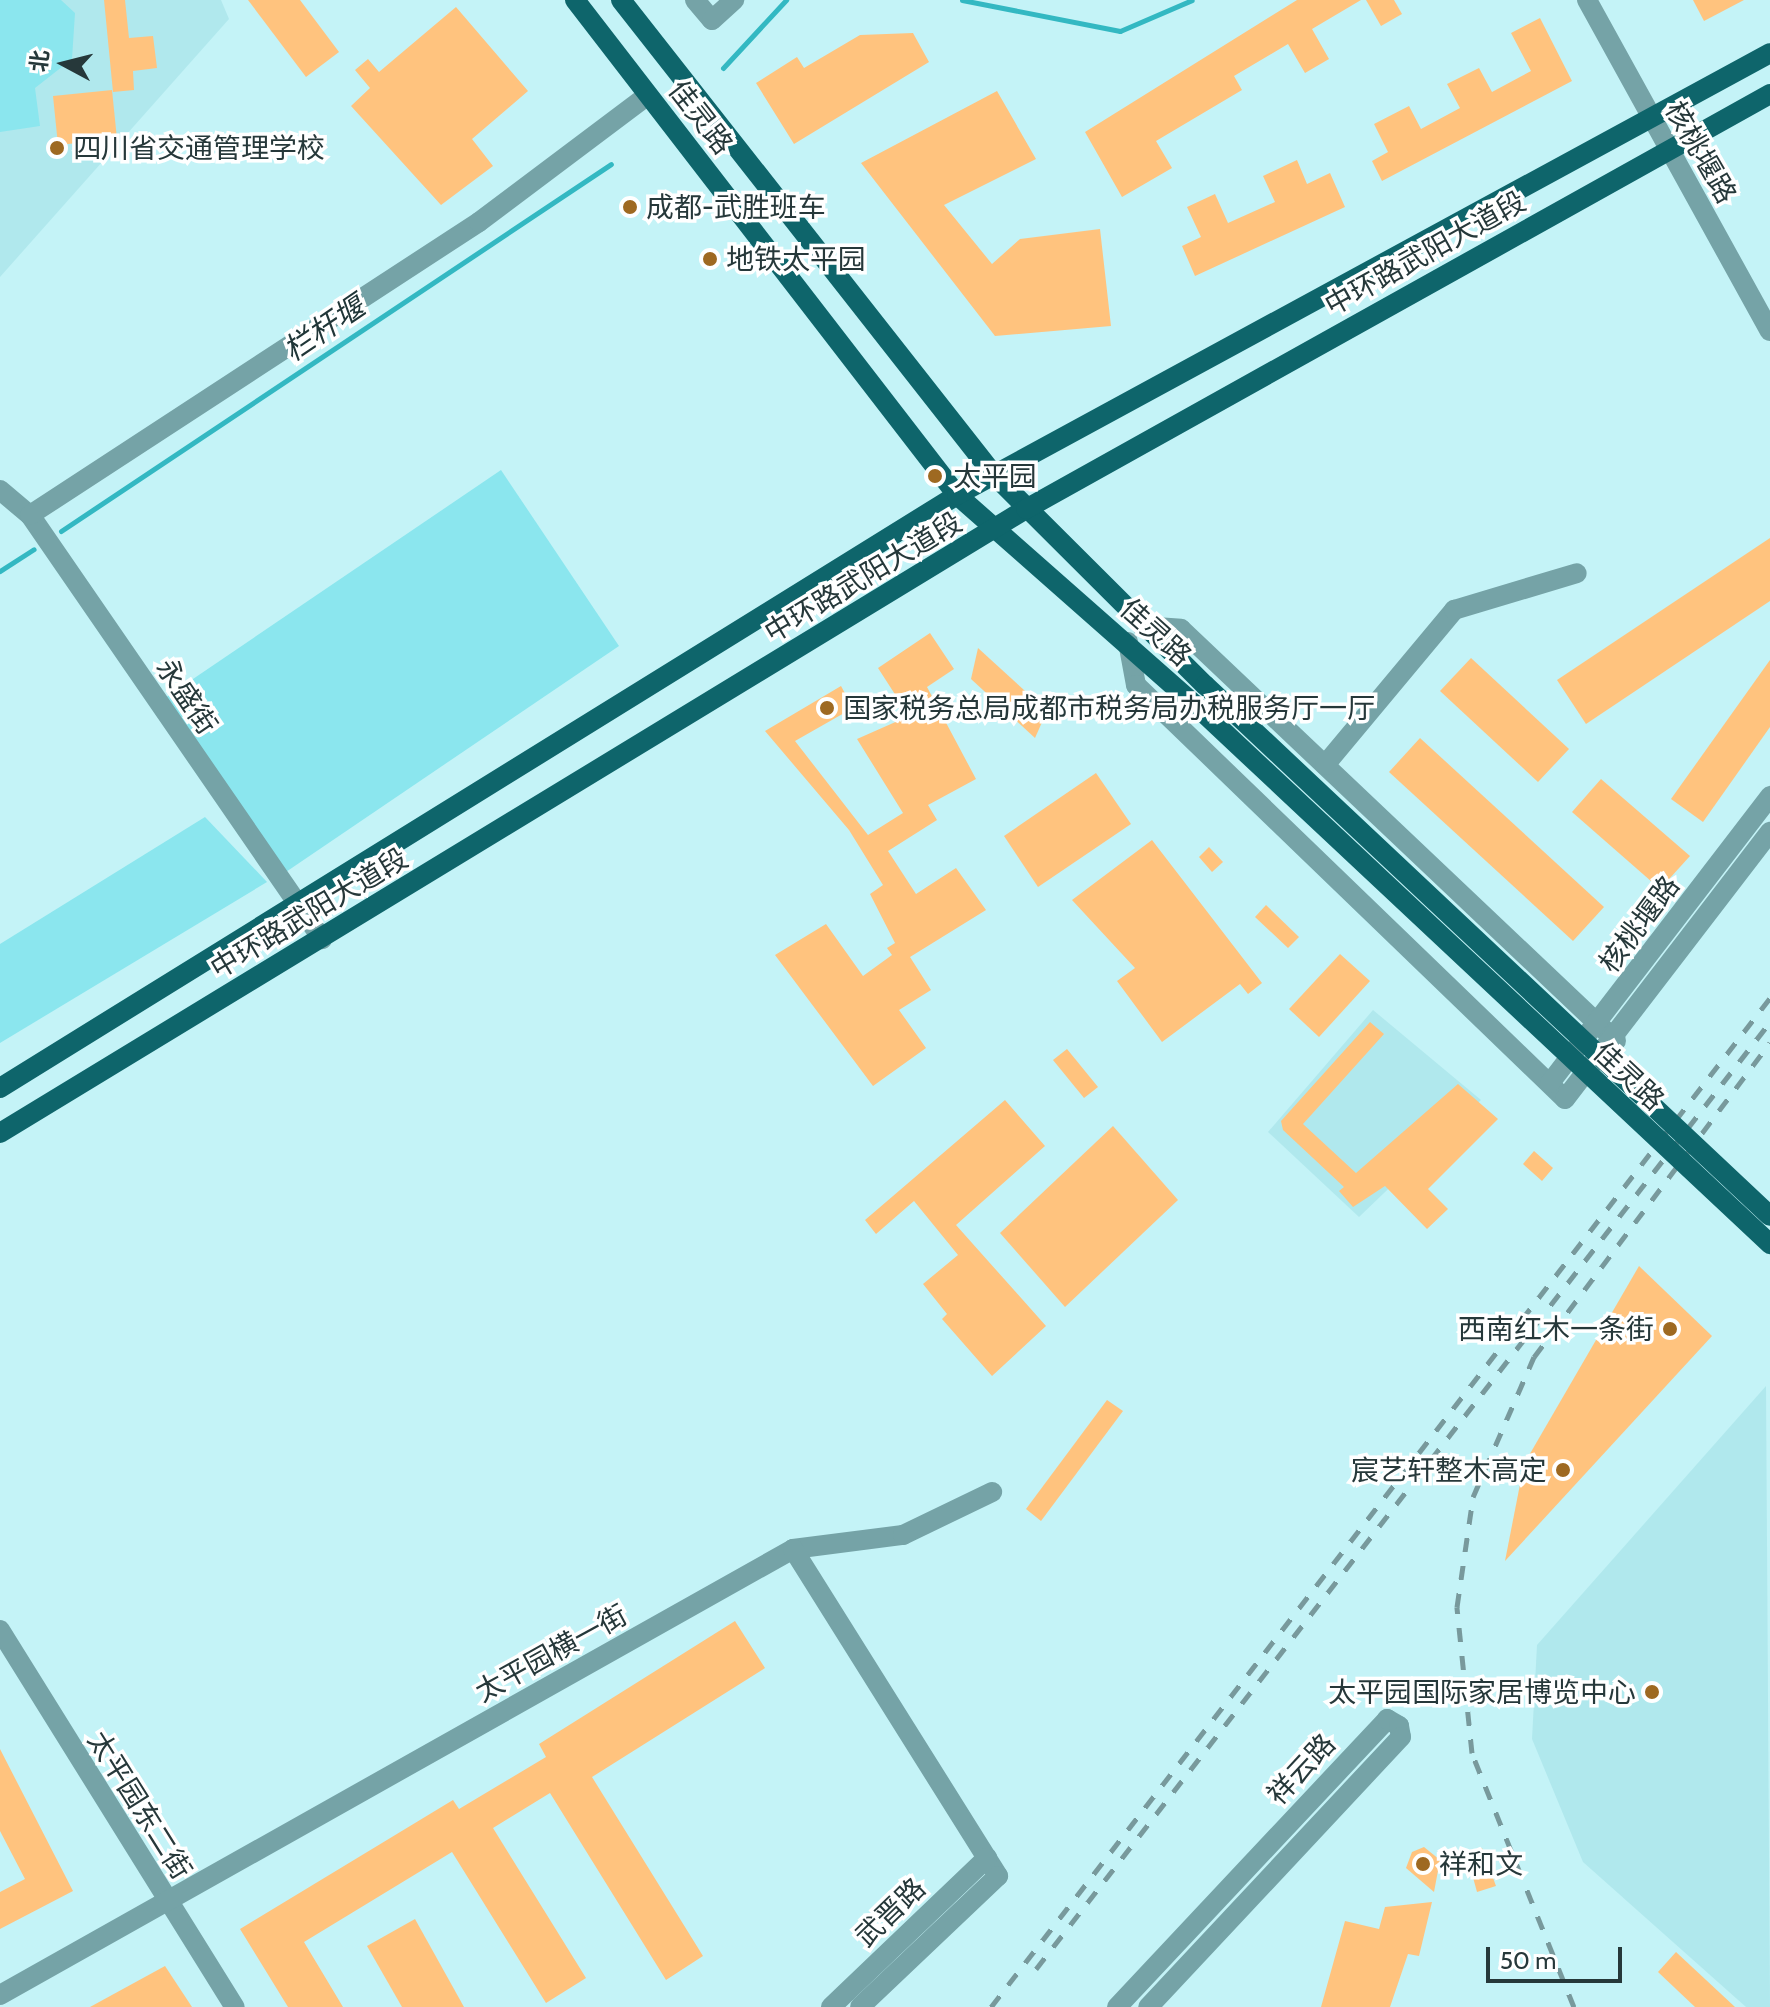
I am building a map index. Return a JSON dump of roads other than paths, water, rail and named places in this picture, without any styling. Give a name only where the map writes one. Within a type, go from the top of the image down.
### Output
[{"type":"main road","name":"佳灵路","points":[[575,0],[957,495],[991,533],[1205,685],[1770,1216]]},
{"type":"main road","name":"佳灵路","points":[[621,0],[994,475],[1194,704],[1770,1244]]},
{"type":"main road","name":"中环路武阳大道段","points":[[0,1088],[957,495],[1770,53]]},
{"type":"main road","name":"中环路武阳大道段","points":[[0,1133],[1026,509],[1770,94]]},
{"type":"street","points":[[695,0],[712,20],[734,0]]},
{"type":"street","name":"核桃堰路","points":[[1587,0],[1647,119],[1770,331]]},
{"type":"street","points":[[30,515],[479,222],[648,95]]},
{"type":"street","name":"永盛街","points":[[0,490],[30,515],[295,905],[322,939]]},
{"type":"street","points":[[1325,765],[1454,610],[1577,573]]},
{"type":"street","points":[[1616,1041],[1181,629],[1135,634],[1136,685],[1565,1099],[1616,1041],[1770,832]]},
{"type":"street","name":"核桃堰路","points":[[1550,1083],[1600,1024],[1770,796]]},
{"type":"street","points":[[987,1858],[793,1549],[903,1535],[992,1492]]},
{"type":"street","name":"太平园横一街","points":[[0,1995],[793,1549]]},
{"type":"street","name":"太平园东二街","points":[[2,1637],[235,2007]]},
{"type":"street","name":"祥云路","points":[[1117,2007],[1387,1719],[1399,1726],[1401,1737],[1148,2007]]},
{"type":"street","name":"武晋路","points":[[831,2007],[987,1858],[998,1876],[860,2007]]},
{"type":"waterway","name":"栏杆堰","points":[[723,68],[786,0]]},
{"type":"waterway","name":"栏杆堰","points":[[962,0],[1120,31],[1192,0]]},
{"type":"waterway","name":"栏杆堰","points":[[61,531],[611,164]]},
{"type":"waterway","name":"栏杆堰","points":[[0,571],[34,549]]},
{"type":"railway","points":[[991,2007],[1770,998]]},
{"type":"railway","points":[[1036,1969],[1770,1022]]},
{"type":"railway","points":[[1574,2007],[1472,1753],[1457,1607],[1473,1497],[1534,1357],[1770,1043]]},
{"type":"place","name":"四川省交通管理学校","points":[[57,148]]},
{"type":"place","name":"成都-武胜班车","points":[[630,207]]},
{"type":"place","name":"地铁太平园","points":[[710,259]]},
{"type":"place","name":"太平园","points":[[935,476]]},
{"type":"place","name":"国家税务总局成都市税务局办税服务厅一厅","points":[[827,708]]},
{"type":"place","name":"西南红木一条街","points":[[1670,1329]]},
{"type":"place","name":"宸艺轩整木高定","points":[[1563,1470]]},
{"type":"place","name":"太平园国际家居博览中心","points":[[1652,1692]]},
{"type":"place","name":"祥和文","points":[[1423,1864]]}]
